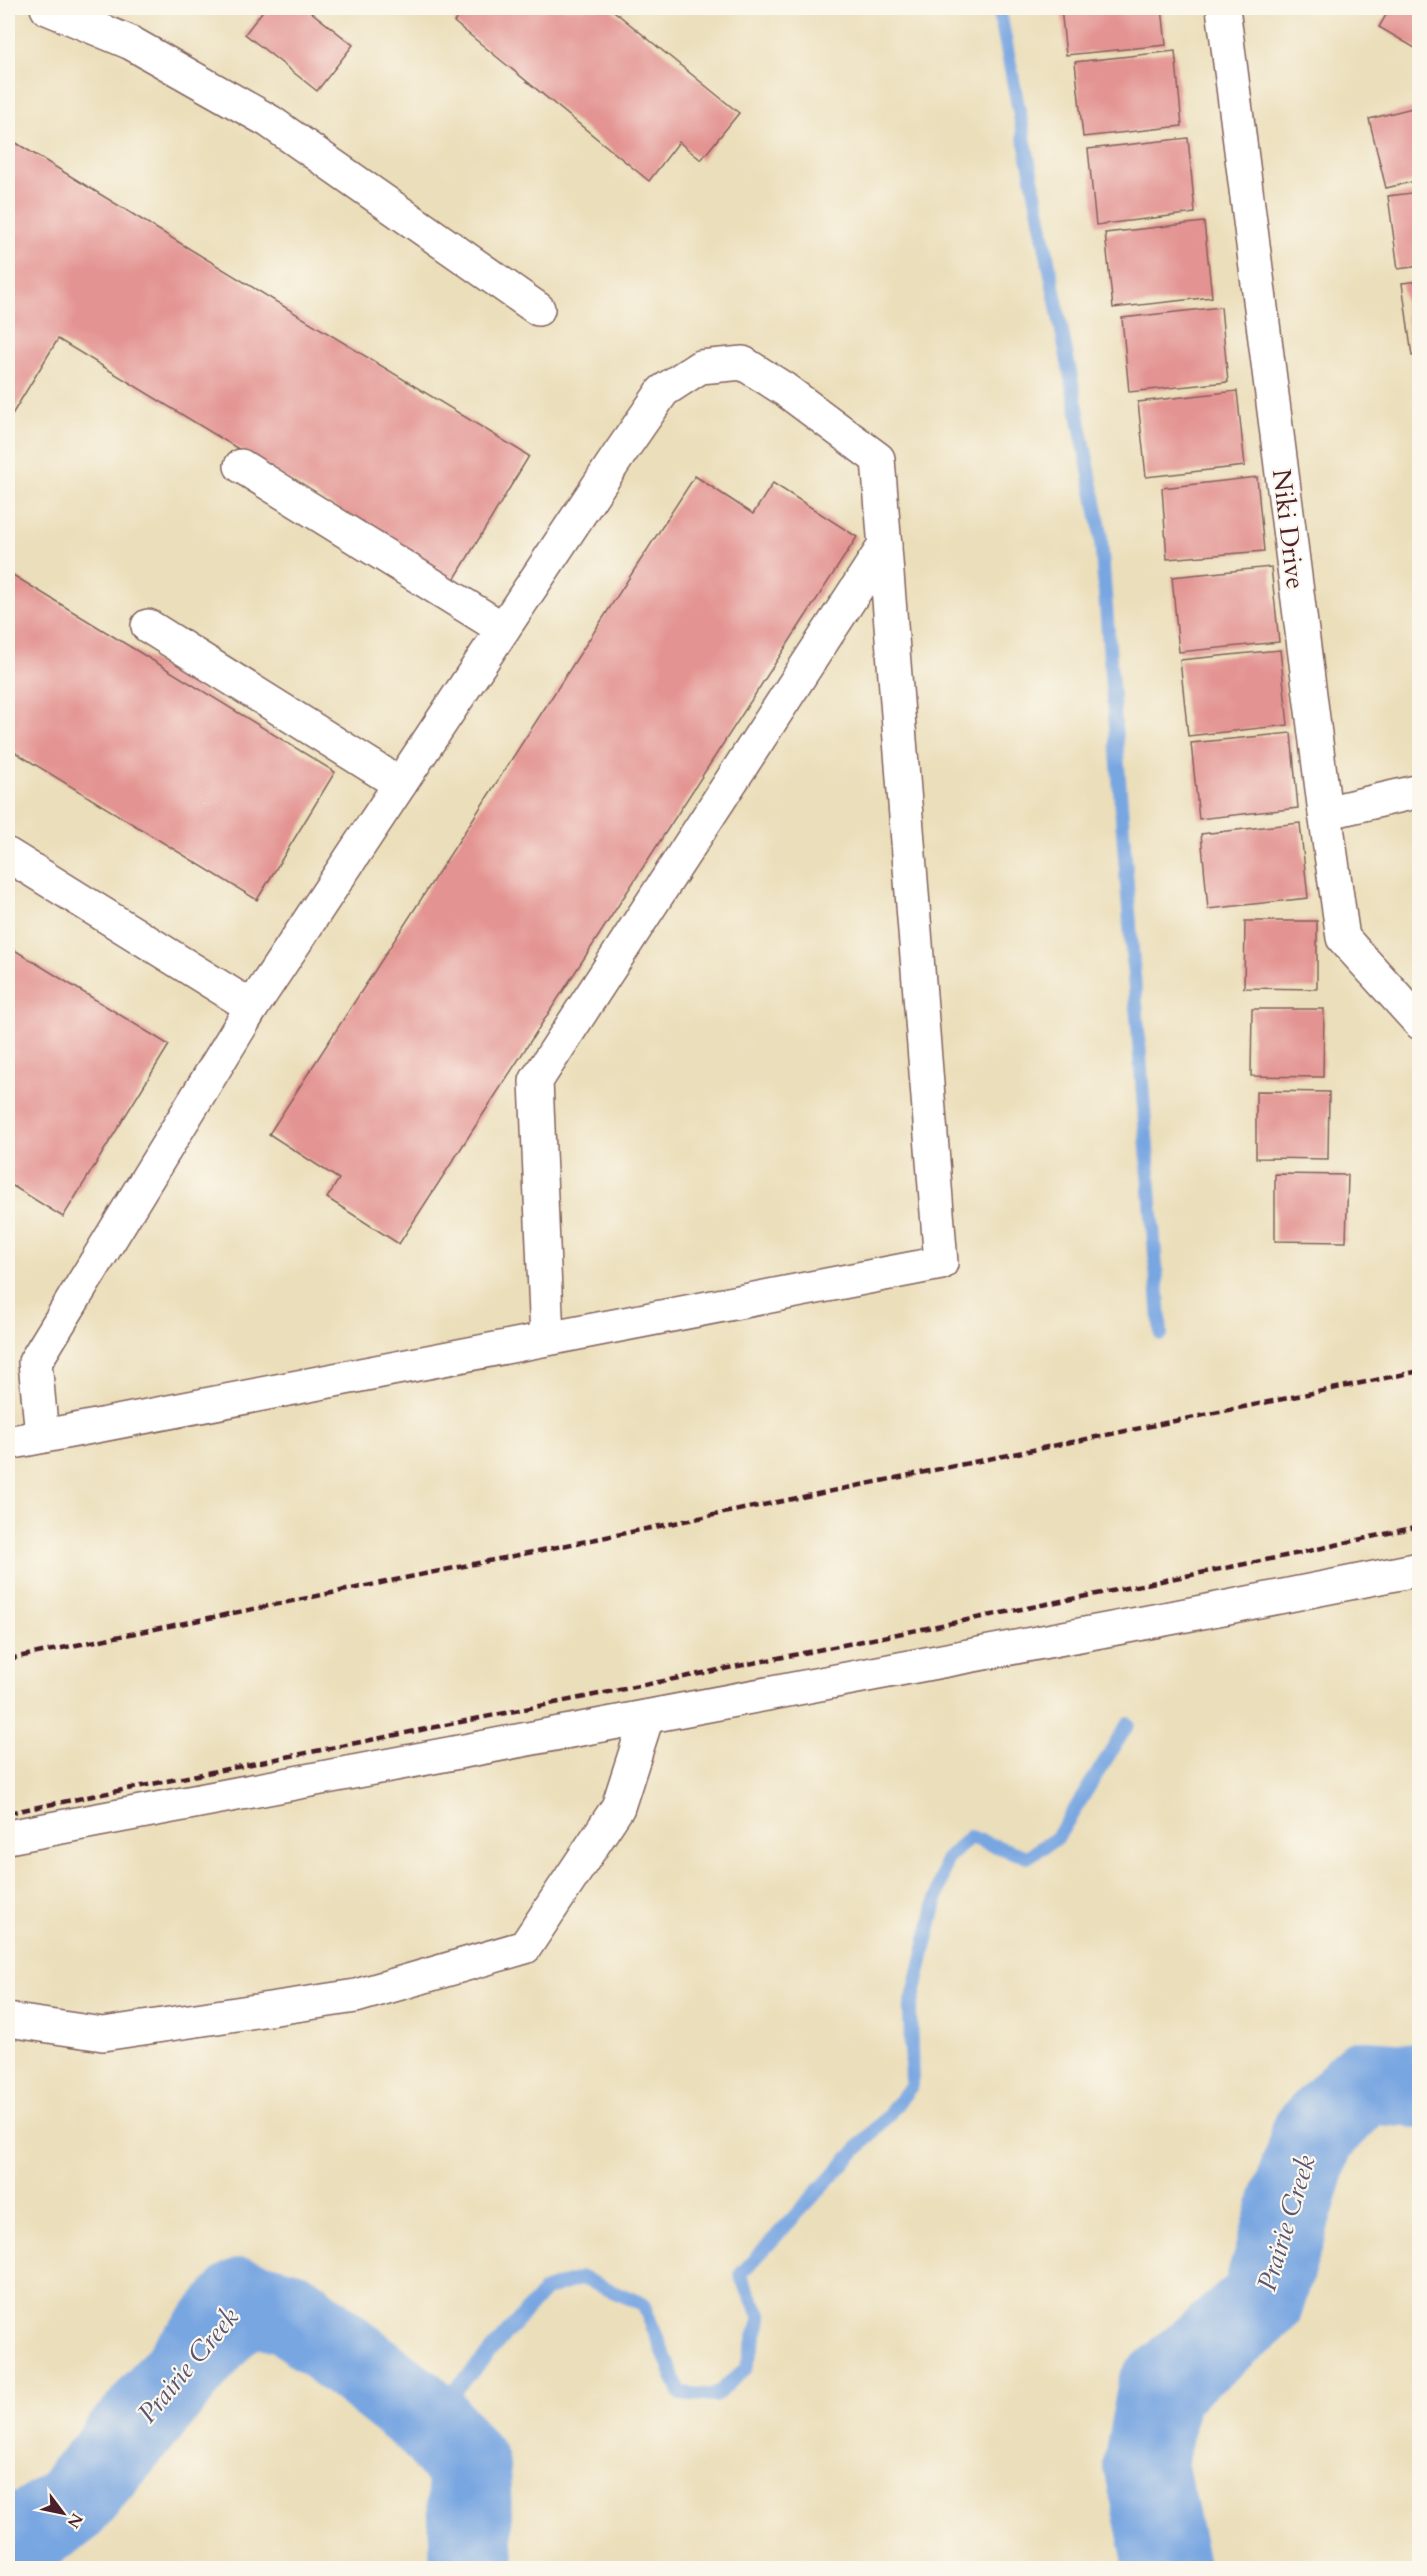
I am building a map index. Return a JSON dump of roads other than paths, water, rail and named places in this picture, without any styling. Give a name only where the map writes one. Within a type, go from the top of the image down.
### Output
[{"type":"street","points":[[47,8],[131,43],[269,121],[538,309]]},
{"type":"street","name":"Niki Drive","points":[[1223,8],[1325,813],[1343,938],[1419,1023]]},
{"type":"street","points":[[8,1443],[941,1263],[879,459],[784,388],[743,363],[700,367],[663,391],[502,629],[252,1007],[35,1362],[42,1436]]},
{"type":"street","points":[[241,466],[502,629]]},
{"type":"street","points":[[547,1338],[536,1082],[885,545]]},
{"type":"street","points":[[148,626],[400,784]]},
{"type":"street","points":[[1325,813],[1419,791]]},
{"type":"street","points":[[8,855],[252,1007]]},
{"type":"street","points":[[8,1837],[1419,1569]]},
{"type":"street","points":[[8,2020],[103,2034],[356,1996],[525,1947],[618,1807],[647,1717]]},
{"type":"waterway","points":[[999,8],[1100,527],[1161,1334]]},
{"type":"waterway","points":[[429,2420],[545,2290],[582,2278],[643,2304],[680,2393],[715,2396],[746,2368],[761,2317],[740,2275],[885,2119],[912,2085],[910,2011],[946,1860],[970,1837],[1027,1857],[1057,1838],[1128,1724]]},
{"type":"waterway","name":"Prairie Creek","points":[[1167,2568],[1145,2465],[1159,2389],[1262,2302],[1313,2135],[1364,2082],[1420,2086]]},
{"type":"waterway","name":"Prairie Creek","points":[[8,2533],[28,2534],[68,2507],[243,2300],[291,2313],[429,2420],[468,2467],[472,2568]]},
{"type":"railway","points":[[8,1659],[1420,1371]]},
{"type":"railway","points":[[8,1813],[1300,1553],[1420,1526]]}]
